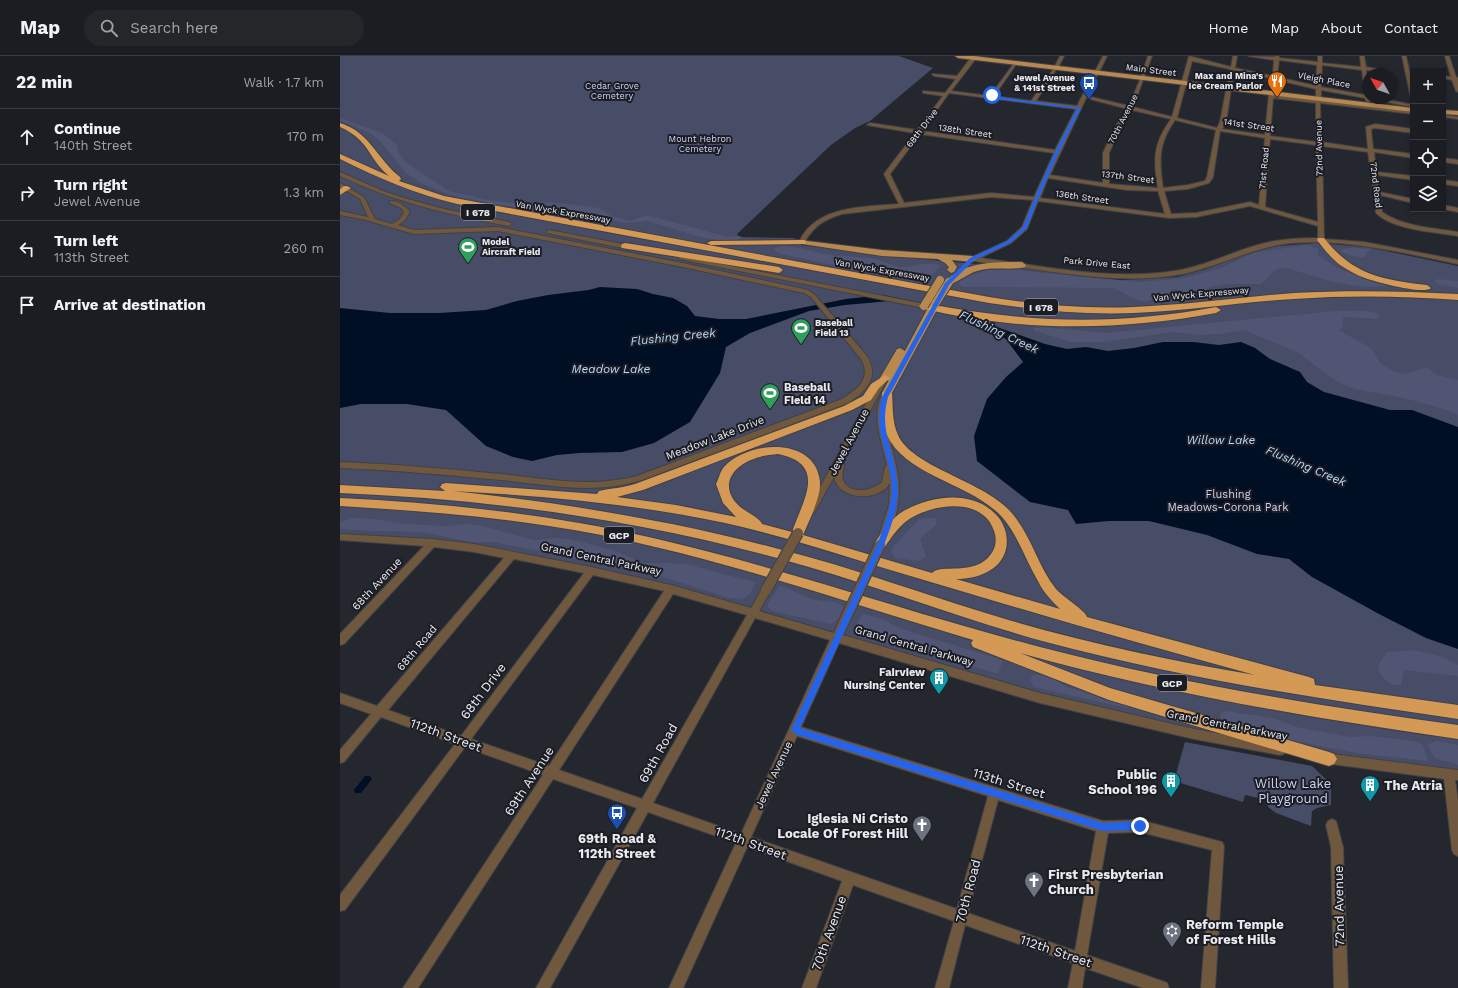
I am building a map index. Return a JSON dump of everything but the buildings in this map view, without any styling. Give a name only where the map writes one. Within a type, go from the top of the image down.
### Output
[{"type":"highway","points":[[340,125],[354,130],[365,138],[387,171],[411,189]]},
{"type":"highway","name":"Van Wyck Expressway","points":[[340,156],[411,189],[462,203],[989,300],[1069,309],[1141,310],[1320,295],[1385,294],[1458,297]]},
{"type":"highway","name":"Van Wyck Expressway","points":[[340,163],[395,190],[450,207],[994,307],[1053,315],[1137,317],[1339,300],[1389,300],[1458,303]]},
{"type":"highway","points":[[340,193],[344,186]]},
{"type":"highway","points":[[629,234],[711,243],[802,242]]},
{"type":"highway","points":[[1321,240],[1330,253],[1340,261],[1370,277],[1390,283],[1458,292]]},
{"type":"highway","points":[[624,246],[850,281]]},
{"type":"highway","points":[[929,307],[991,318],[1070,324],[1136,322],[1181,317],[1216,310]]},
{"type":"highway","points":[[544,494],[608,494],[623,492],[855,405],[867,398],[875,386],[885,378]]},
{"type":"highway","points":[[887,393],[889,427],[894,440],[901,449],[917,461],[982,495],[999,507],[1018,529],[1042,579],[1051,593],[1069,610],[1102,626]]},
{"type":"highway","points":[[697,456],[758,442]]},
{"type":"highway","points":[[792,534],[814,490],[813,473],[809,464],[795,454],[778,451],[760,452],[742,459],[729,470],[724,479],[723,489],[726,498],[735,510],[745,518],[792,534],[901,567],[1102,626],[1248,667],[1382,701]]},
{"type":"highway","points":[[340,488],[449,487],[609,500],[668,508],[792,534]]},
{"type":"highway","name":"GCP","points":[[340,488],[443,495],[514,502],[585,512],[655,525],[799,559],[990,619],[1103,650],[1193,670],[1458,712]]},
{"type":"highway","name":"GCP","points":[[340,502],[456,510],[550,522],[598,530],[740,565],[1021,648],[1132,675],[1283,704],[1458,732]]},
{"type":"highway","points":[[880,545],[890,530],[903,517],[927,506],[947,502],[966,503],[981,509],[993,519],[1000,531],[1002,542],[998,555],[988,566],[976,571],[946,575],[901,567]]},
{"type":"highway","points":[[891,609],[1109,694],[1329,759]]},
{"type":"main road","name":"Main Street","points":[[958,56],[1018,60],[1098,72],[1319,99],[1362,99]]},
{"type":"main road","name":"Main Street","points":[[1229,87],[1271,95],[1410,109]]},
{"type":"main road","name":"Main Street","points":[[1391,104],[1410,108]]},
{"type":"main road","points":[[1446,114],[1458,116]]},
{"type":"main road","name":"Park Drive East","points":[[802,242],[882,253],[972,259]]},
{"type":"main road","points":[[939,257],[951,263],[953,267],[951,270]]},
{"type":"main road","name":"Jewel Avenue","points":[[885,378],[904,343],[929,307],[951,270],[972,259]]},
{"type":"main road","name":"Jewel Avenue","points":[[945,281],[972,259]]},
{"type":"main road","points":[[945,281],[981,266],[1022,265]]},
{"type":"main road","name":"Jewel Avenue","points":[[887,393],[916,338],[929,307]]},
{"type":"street","points":[[1033,102],[1062,56]]},
{"type":"street","name":"Jewel Avenue","points":[[972,259],[1004,245],[1019,234],[1028,223],[1036,200],[1057,152],[1086,97],[1105,56]]},
{"type":"street","name":"70th Avenue","points":[[1106,184],[1106,153],[1118,127],[1131,107],[1150,56]]},
{"type":"street","name":"Vleigh Place","points":[[1200,56],[1207,62]]},
{"type":"street","points":[[1218,130],[1223,122],[1234,56]]},
{"type":"street","points":[[1250,56],[1277,57],[1320,64],[1364,68],[1362,56]]},
{"type":"street","name":"72nd Avenue","points":[[1320,56],[1319,144],[1321,240]]},
{"type":"street","points":[[1404,56],[1410,74]]},
{"type":"street","points":[[1447,56],[1456,79],[1458,91]]},
{"type":"street","name":"68th Drive","points":[[902,204],[887,174],[959,78],[977,57]]},
{"type":"street","points":[[1169,216],[1161,190],[1157,156],[1164,132],[1174,118],[1191,57]]},
{"type":"street","name":"Vleigh Place","points":[[1191,57],[1232,68],[1362,97]]},
{"type":"street","points":[[1275,78],[1277,57]]},
{"type":"street","points":[[991,97],[1018,60]]},
{"type":"street","points":[[934,75],[959,78]]},
{"type":"street","points":[[1446,77],[1456,79]]},
{"type":"street","points":[[925,92],[991,97],[1079,108]]},
{"type":"street","name":"71st Road","points":[[1262,208],[1271,95]]},
{"type":"street","name":"141st Street","points":[[1086,97],[1131,107],[1218,130],[1410,156]]},
{"type":"street","name":"138th Street","points":[[870,125],[1057,152]]},
{"type":"street","name":"72nd Road","points":[[1410,131],[1371,126],[1368,128],[1379,213],[1384,218],[1395,222],[1458,234]]},
{"type":"street","name":"137th Street","points":[[1046,176],[1161,190],[1198,185],[1207,182],[1210,177],[1218,130]]},
{"type":"street","points":[[1446,160],[1458,162]]},
{"type":"street","points":[[1374,173],[1410,178]]},
{"type":"street","points":[[340,174],[406,210],[407,214],[404,218],[393,226]]},
{"type":"street","points":[[1446,182],[1458,184]]},
{"type":"street","points":[[344,186],[362,198],[373,220]]},
{"type":"street","points":[[363,186],[394,198],[435,210],[929,307]]},
{"type":"street","points":[[1377,193],[1410,200]]},
{"type":"street","name":"136th Street","points":[[802,242],[812,227],[825,218],[836,214],[902,204],[991,195],[1169,216],[1196,215],[1250,204],[1321,225]]},
{"type":"street","name":"71st Road","points":[[1250,204],[1262,195]]},
{"type":"street","points":[[342,214],[359,212],[366,205]]},
{"type":"street","points":[[1446,208],[1458,210]]},
{"type":"street","name":"Meadow Lake Drive","points":[[340,465],[481,475],[599,487],[630,481],[838,404],[851,397],[861,389],[868,377],[868,365],[831,317],[811,294],[800,289],[495,228],[419,232],[373,220],[342,214]]},
{"type":"street","points":[[548,238],[604,242]]},
{"type":"street","name":"Park Drive East","points":[[972,259],[1096,275],[1130,277],[1158,275],[1202,268],[1262,246],[1284,242],[1321,240],[1375,246],[1458,262]]},
{"type":"street","name":"Jewel Avenue","points":[[792,534],[806,521],[885,378]]},
{"type":"street","name":"Jewel Avenue","points":[[676,988],[838,638],[880,545],[891,515],[894,499],[894,479],[882,432],[881,419],[882,405],[887,393]]},
{"type":"street","points":[[842,455],[838,476],[839,481],[846,488],[861,493],[874,491],[885,485],[888,477],[889,457]]},
{"type":"street","name":"69th Road","points":[[543,988],[766,590],[792,534]]},
{"type":"street","name":"Grand Central Parkway","points":[[340,537],[432,543],[474,548],[591,570],[671,590],[752,613],[1040,698],[1200,735],[1329,759],[1454,775]]},
{"type":"street","name":"68th Avenue","points":[[340,641],[432,543]]},
{"type":"street","name":"68th Road","points":[[340,758],[512,554]]},
{"type":"street","name":"68th Drive","points":[[340,905],[591,570]]},
{"type":"street","name":"69th Avenue","points":[[410,988],[671,590]]},
{"type":"street","name":"112th Street","points":[[340,698],[1162,988]]},
{"type":"street","name":"113th Street","points":[[795,730],[994,794],[1103,827],[1140,826],[1218,846],[1208,988]]},
{"type":"street","points":[[1454,775],[1458,850]]},
{"type":"street","name":"70th Road","points":[[942,988],[994,794]]},
{"type":"street","name":"72nd Avenue","points":[[1332,826],[1337,847],[1341,988]]},
{"type":"street","points":[[1075,988],[1103,827]]},
{"type":"street","name":"70th Avenue","points":[[809,988],[849,878]]},
{"type":"green space","name":"Flushing Meadows-Corona Park","points":[[340,56],[899,56],[933,68],[870,121],[855,128],[831,145],[737,234],[739,237],[796,238],[794,240],[765,241],[941,261],[1018,267],[1094,278],[1122,280],[1177,277],[1206,269],[1258,250],[1278,246],[1315,243],[1367,247],[1458,266],[1458,779],[1219,733],[1216,734],[1043,693],[727,601],[512,555],[340,537]]},
{"type":"green space","name":"Willow Lake Playground","points":[[1185,742],[1312,766],[1331,784],[1331,805],[1317,808],[1312,811],[1311,826],[1276,813],[1268,807],[1267,800],[1245,795],[1243,802],[1174,781]]},
{"type":"shaded area","points":[[340,118],[382,133],[397,145],[399,154],[408,164],[449,191],[493,201],[530,204],[551,202],[599,208],[611,216],[630,221],[647,215],[728,237],[740,236],[742,238],[731,242],[700,237],[647,221],[625,223],[608,220],[595,213],[576,213],[499,205],[450,195],[423,184],[407,174],[380,141],[368,132],[340,121]]},
{"type":"shaded area","points":[[1305,245],[1318,249],[1318,255],[1337,268],[1388,286],[1374,287],[1347,285],[1282,267],[1274,271],[1261,284],[1228,284],[1206,288],[1209,294],[1205,296],[1196,296],[1174,289],[1162,297],[1145,302],[1134,299],[1114,288],[964,287],[958,284],[970,276],[995,268],[1137,282],[1185,278],[1221,268],[1253,253]]},
{"type":"shaded area","points":[[780,246],[831,255],[876,259],[900,267],[933,264],[939,265],[939,267],[931,279],[921,280],[872,273],[781,254],[775,251],[775,248]]},
{"type":"shaded area","points":[[1343,249],[1369,249],[1371,251],[1367,252],[1366,256],[1363,258],[1342,252]]},
{"type":"shaded area","points":[[1438,279],[1458,281],[1458,288],[1439,285],[1434,281]]},
{"type":"shaded area","points":[[1336,311],[1367,311],[1377,313],[1379,315],[1376,319],[1343,317],[1343,326],[1339,330],[1372,349],[1380,363],[1395,372],[1407,374],[1427,367],[1436,375],[1458,380],[1458,415],[1447,410],[1408,399],[1355,389],[1342,384],[1327,375],[1299,353],[1244,330],[1220,334],[1199,335],[1173,332],[1104,342],[1071,342],[1035,331],[1033,328],[1043,327],[1106,333]]},
{"type":"shaded area","points":[[353,518],[406,524],[445,526],[465,524],[483,526],[534,540],[554,538],[570,539],[617,551],[642,563],[691,565],[756,583],[749,595],[742,599],[729,598],[657,575],[494,542],[469,542],[423,532],[340,529],[340,522]]},
{"type":"shaded area","points":[[934,518],[937,520],[936,525],[920,539],[926,557],[918,561],[896,558],[891,552],[893,547],[919,519]]},
{"type":"shaded area","points":[[779,586],[811,599],[837,603],[843,606],[842,611],[839,617],[831,624],[772,611],[768,607],[768,604]]},
{"type":"shaded area","points":[[863,614],[882,619],[902,629],[1003,660],[998,674],[938,656],[863,637],[856,633],[855,630],[857,623]]},
{"type":"shaded area","points":[[1414,650],[1440,656],[1458,665],[1458,676],[1404,670],[1401,685],[1390,683],[1382,677],[1378,670],[1380,662],[1387,652]]},
{"type":"shaded area","points":[[1034,674],[1050,677],[1065,686],[1123,704],[1131,709],[1034,687],[1030,680]]},
{"type":"shaded area","points":[[1227,711],[1276,719],[1300,728],[1351,737],[1370,736],[1414,741],[1423,745],[1428,761],[1356,753],[1270,736],[1226,723],[1221,719],[1220,713]]},
{"type":"shaded area","points":[[1437,741],[1458,745],[1458,765],[1439,760],[1433,755],[1428,744]]},
{"type":"water","name":"Willow Lake","points":[[600,287],[637,289],[673,298],[687,306],[695,316],[719,319],[746,319],[846,299],[883,295],[963,311],[994,326],[1045,344],[1067,349],[1086,347],[1108,351],[1134,348],[1163,342],[1193,342],[1219,345],[1241,342],[1255,348],[1270,359],[1300,372],[1307,382],[1324,392],[1390,410],[1412,410],[1458,427],[1458,649],[1426,638],[1379,614],[1312,577],[1289,559],[1257,554],[1207,535],[1149,521],[1109,521],[1076,524],[1068,510],[1030,502],[977,461],[974,436],[987,399],[1006,377],[1023,362],[1006,339],[962,319],[957,314],[890,301],[845,305],[809,311],[750,333],[726,347],[720,373],[690,422],[654,443],[622,452],[557,455],[532,461],[513,457],[486,446],[446,410],[407,404],[361,404],[340,408],[340,308],[390,313],[439,313],[486,310],[517,301]]},
{"type":"water","points":[[365,776],[370,776],[372,779],[361,793],[355,793],[354,790]]},
{"type":"place","name":"Max and Mina's Ice Cream Parlor","points":[[1277,98]]},
{"type":"place","name":"Jewel Avenue & 141st Street","points":[[1089,100]]},
{"type":"place","name":"Model Aircraft Field","points":[[468,264]]},
{"type":"place","name":"Baseball Field 13","points":[[801,345]]},
{"type":"place","name":"Baseball Field 14","points":[[770,410]]},
{"type":"place","name":"Fairview Nursing Center","points":[[939,695]]},
{"type":"place","name":"Public School 196","points":[[1171,798]]},
{"type":"place","name":"The Atria","points":[[1370,802]]},
{"type":"place","name":"69th Road & 112th Street","points":[[617,830]]},
{"type":"place","name":"Iglesia Ni Cristo Locale Of Forest Hill","points":[[922,842]]},
{"type":"place","name":"First Presbyterian Church","points":[[1034,898]]},
{"type":"place","name":"Reform Temple of Forest Hills","points":[[1172,948]]},
{"type":"route","points":[[992,95],[991,97],[1079,108],[1056,154],[1025,228],[1009,242],[972,259],[947,284],[916,338],[885,397],[881,414],[882,432],[895,484],[894,504],[889,523],[835,645],[795,730],[994,794],[1103,827],[1140,826]]},
{"type":"park label","name":"Cedar Grove Cemetery","points":[[612,92]]},
{"type":"park label","name":"Mount Hebron Cemetery","points":[[700,144]]},
{"type":"water label","name":"Flushing Creek","points":[[999,332]]},
{"type":"water label","name":"Flushing Creek","points":[[673,337]]},
{"type":"water label","name":"Meadow Lake","points":[[611,369]]},
{"type":"water label","name":"Flushing Creek","points":[[1306,466]]}]
